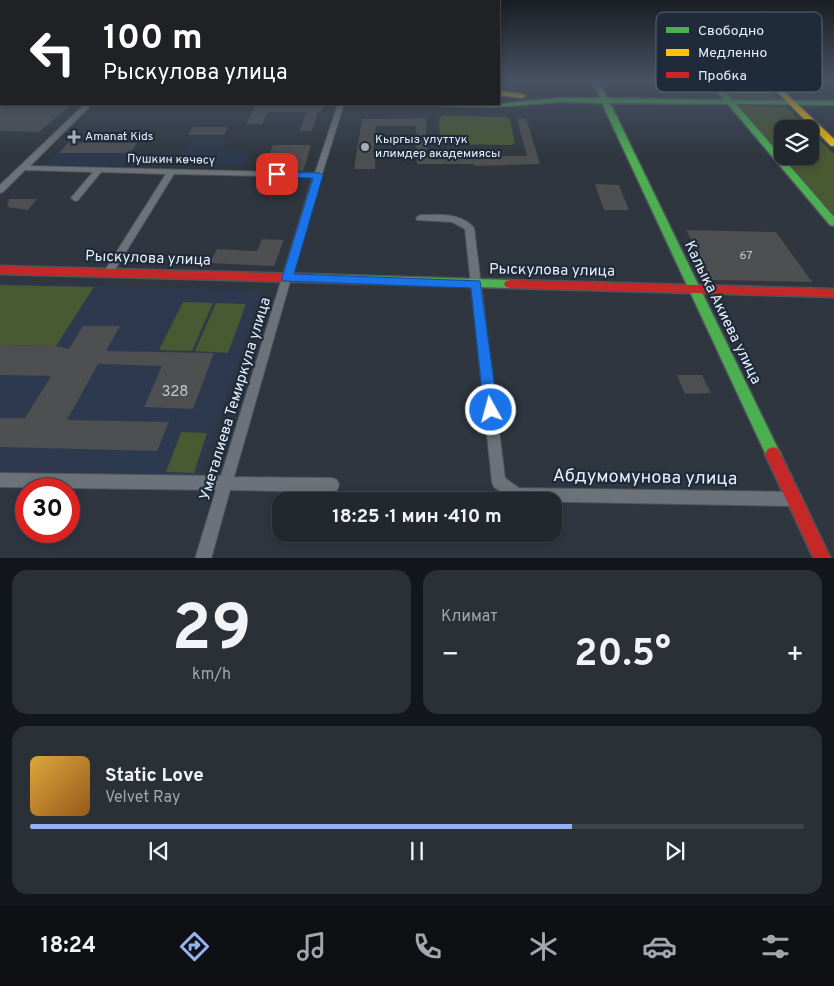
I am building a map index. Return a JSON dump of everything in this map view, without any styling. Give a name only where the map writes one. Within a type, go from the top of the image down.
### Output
[{"type":"street","points":[[0,190],[87,106]]},
{"type":"street","name":"Уметалиева Темиркула улица","points":[[203,558],[340,106]]},
{"type":"street","name":"Калыка Акиева улица","points":[[607,106],[824,558]]},
{"type":"street","points":[[733,106],[834,223]]},
{"type":"street","points":[[795,106],[834,144]]},
{"type":"street","name":"Пушкин көчөсү","points":[[23,168],[319,175]]},
{"type":"street","points":[[75,198],[99,170]]},
{"type":"street","points":[[108,273],[171,172]]},
{"type":"street","points":[[420,218],[452,219],[463,222],[469,228],[476,284]]},
{"type":"street","name":"Рыскулова улица","points":[[0,270],[834,293]]},
{"type":"street","name":"Абдумомунова улица","points":[[476,284],[499,482],[517,495],[795,499]]},
{"type":"street","points":[[0,480],[332,485]]},
{"type":"shaded area","points":[[132,131],[148,131],[123,165],[45,165],[74,135],[129,135]]},
{"type":"shaded area","points":[[193,139],[228,140],[222,151],[251,151],[244,164],[174,163]]},
{"type":"shaded area","points":[[0,283],[262,290],[198,480],[0,475]]},
{"type":"green space","points":[[737,106],[739,106],[787,107],[799,120],[774,120],[774,149]]},
{"type":"green space","points":[[443,116],[505,117],[510,119],[515,143],[512,145],[444,144],[440,142],[439,118]]},
{"type":"green space","points":[[819,139],[834,154],[834,219],[788,165],[819,165]]},
{"type":"green space","points":[[0,285],[94,287],[56,346],[0,345]]},
{"type":"green space","points":[[183,302],[213,303],[192,351],[159,350]]},
{"type":"green space","points":[[216,303],[246,304],[228,353],[195,351]]},
{"type":"green space","points":[[181,432],[207,433],[194,473],[166,472]]},
{"type":"building","points":[[70,106],[39,132],[0,131],[0,107]]},
{"type":"building","points":[[255,106],[324,106],[321,112],[318,112],[312,131],[300,131],[306,112],[268,112],[262,124],[246,124]]},
{"type":"building","name":"Кыргыз улуттук илимдер академиясы","points":[[426,118],[427,156],[527,156],[517,119],[526,118],[540,164],[474,166],[474,164],[417,164],[416,126],[376,126],[373,152],[376,152],[375,169],[354,169],[362,119]]},
{"type":"building","points":[[193,127],[228,127],[224,135],[188,135]]},
{"type":"building","points":[[68,143],[137,143],[130,153],[59,153]]},
{"type":"building","points":[[273,145],[311,145],[303,171],[269,170],[274,157],[268,157]]},
{"type":"building","points":[[595,184],[619,185],[629,210],[604,210]]},
{"type":"building","points":[[9,199],[37,199],[28,210],[7,207]]},
{"type":"building","points":[[686,230],[776,232],[812,282],[712,280]]},
{"type":"building","points":[[262,239],[284,240],[274,266],[210,263],[217,249],[257,251]]},
{"type":"building","points":[[83,326],[120,326],[106,351],[214,353],[193,409],[144,407],[162,366],[98,364],[67,420],[169,422],[157,451],[0,447],[0,418],[25,418],[51,376],[0,375],[0,345],[56,346],[69,349]]},
{"type":"building","points":[[677,375],[702,375],[711,393],[685,394]]},
{"type":"traffic: fast","points":[[607,106],[773,454]]},
{"type":"traffic: fast","points":[[733,106],[834,223]]},
{"type":"traffic: fast","points":[[306,278],[510,284]]},
{"type":"traffic: slow","points":[[795,106],[834,144]]},
{"type":"traffic: jam","points":[[0,270],[306,278]]},
{"type":"traffic: jam","points":[[510,284],[834,293]]},
{"type":"traffic: jam","points":[[773,454],[823,558]]},
{"type":"place","name":"Amanat Kids","points":[[74,137]]},
{"type":"place","name":"Кыргыз улуттук илимдер академиясы","points":[[365,147]]},
{"type":"route","points":[[277,174],[319,175],[287,278],[476,284],[491,410]]}]
